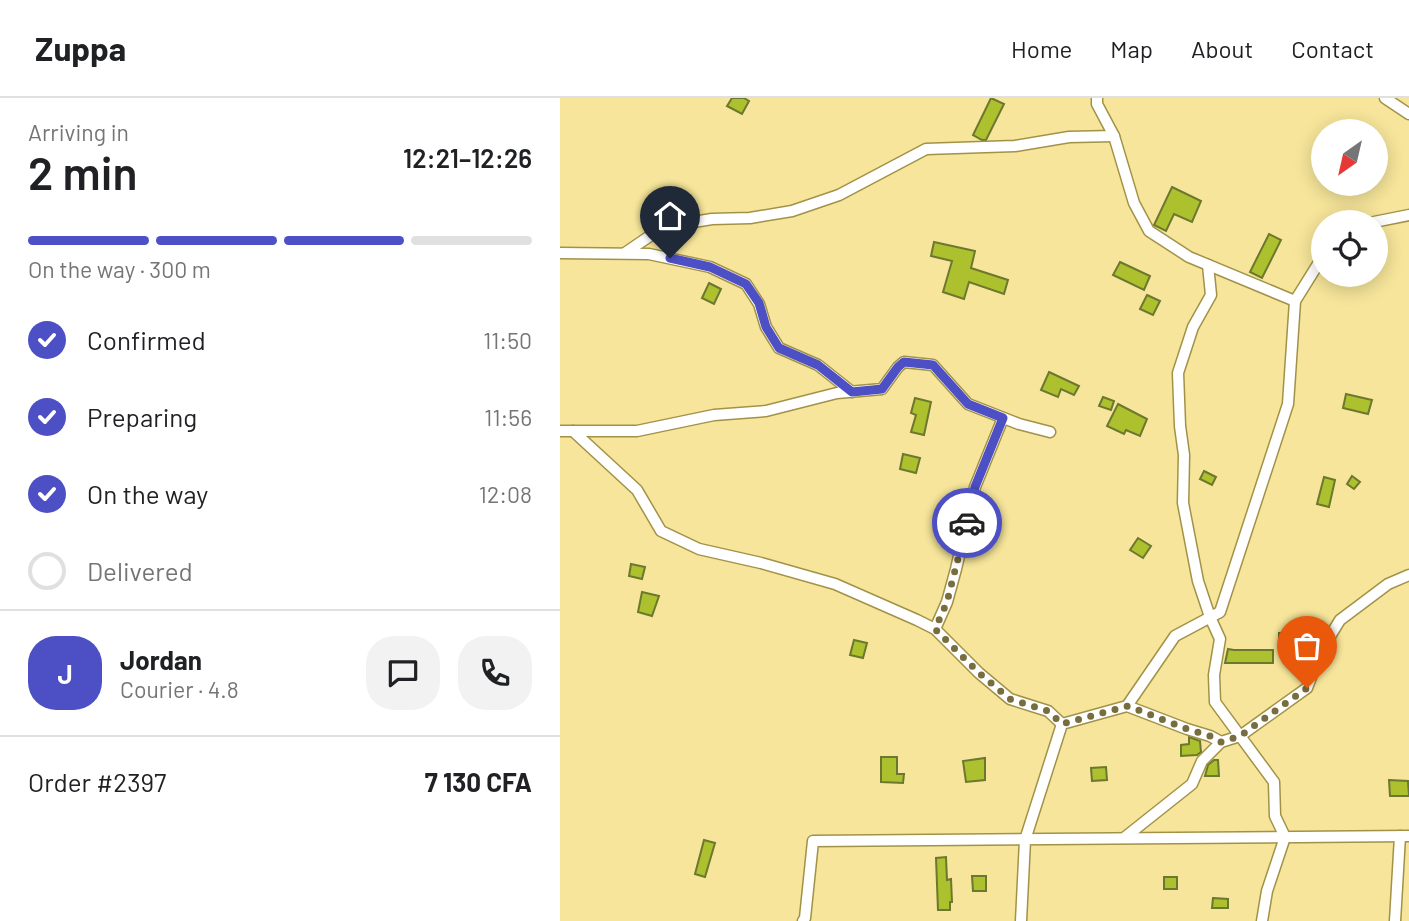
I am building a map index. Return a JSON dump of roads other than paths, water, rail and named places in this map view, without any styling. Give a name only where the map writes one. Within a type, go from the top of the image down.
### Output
[{"type":"street","points":[[1097,98],[1097,104],[1114,135],[1134,203],[1149,231],[1189,257],[1294,301]]},
{"type":"street","points":[[1385,98],[1409,114]]},
{"type":"street","points":[[625,253],[663,227],[712,219],[750,218],[782,213],[839,195],[926,149],[1015,146],[1069,137],[1114,135]]},
{"type":"street","points":[[1388,219],[1409,215]]},
{"type":"street","points":[[560,253],[649,254],[710,267],[746,284],[759,303],[766,327],[779,348],[818,365],[852,392]]},
{"type":"street","points":[[1208,265],[1211,295],[1193,327],[1178,373],[1184,455],[1183,503],[1198,581],[1220,639],[1214,675],[1215,702],[1274,782],[1275,816],[1285,837],[1267,891],[1262,921]]},
{"type":"street","points":[[1128,706],[1175,636],[1220,612],[1288,404],[1294,301],[1311,275]]},
{"type":"street","points":[[560,431],[637,431],[714,415],[766,411],[837,393],[882,389],[904,362],[933,365],[968,404],[1019,424],[1050,432]]},
{"type":"street","points":[[935,629],[950,591],[975,487],[1003,418]]},
{"type":"street","points":[[573,431],[637,490],[661,531],[699,549],[835,584],[893,608],[935,629],[979,673],[1010,699],[1048,711],[1062,724]]},
{"type":"street","points":[[1123,839],[1192,784],[1202,761],[1221,742],[1240,736],[1307,688],[1321,651],[1340,620],[1388,584],[1409,575]]},
{"type":"street","points":[[1062,724],[1128,706],[1221,742]]},
{"type":"street","points":[[1021,921],[1025,839],[1062,724]]},
{"type":"street","points":[[803,921],[813,841],[1405,836],[1395,921]]}]
